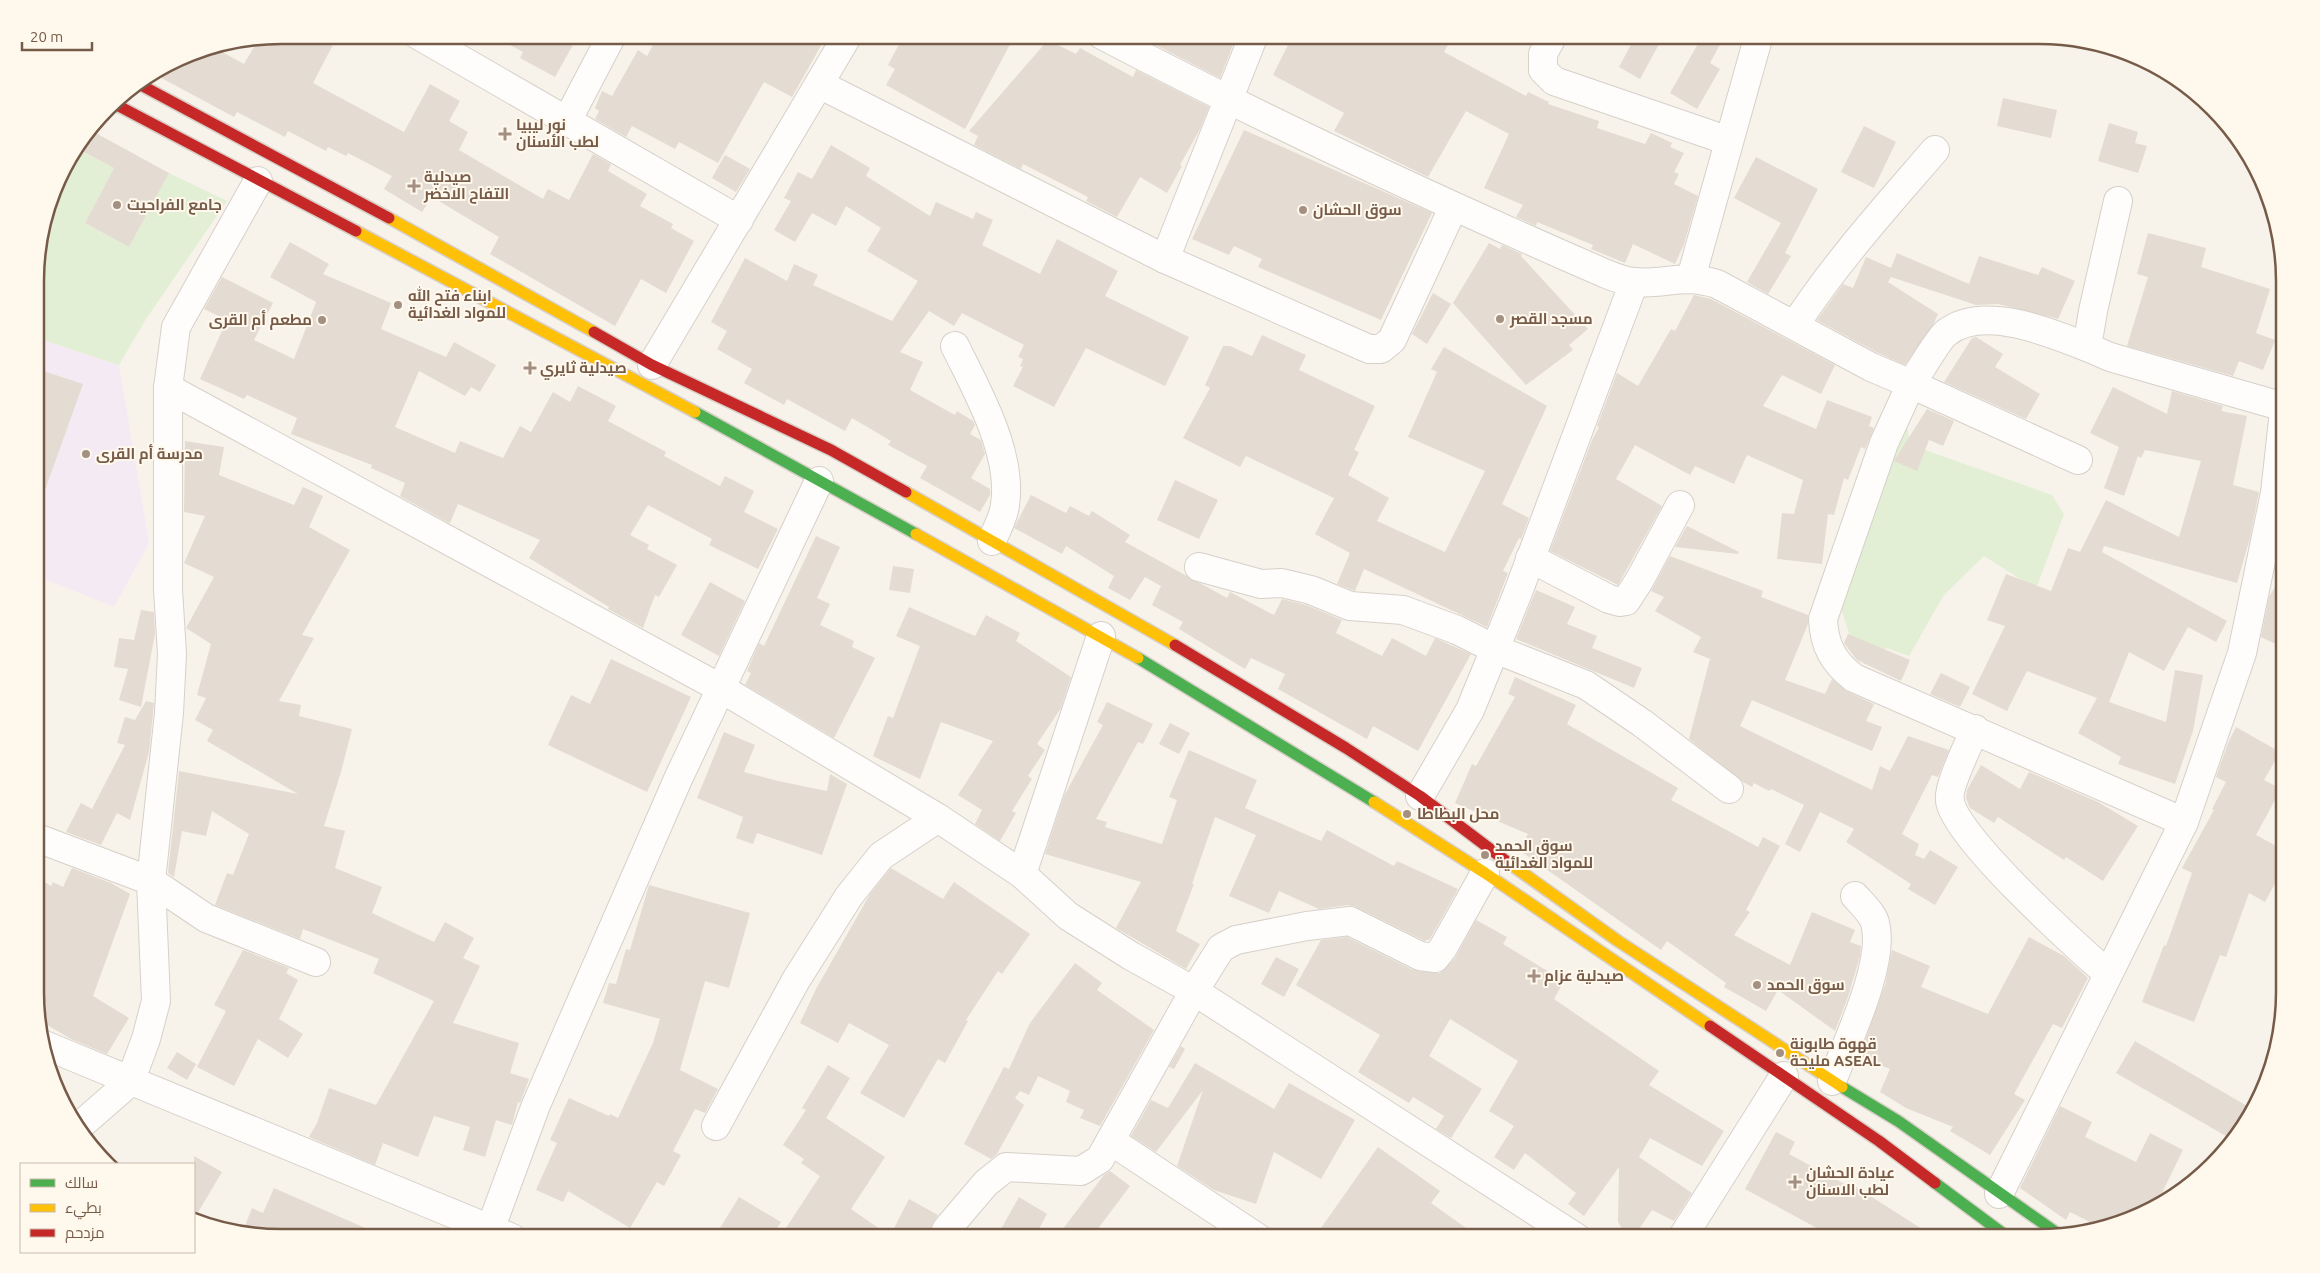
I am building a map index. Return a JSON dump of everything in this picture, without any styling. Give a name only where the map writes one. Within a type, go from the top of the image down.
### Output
[{"type":"main road","points":[[145,87],[461,256],[652,365],[831,450],[1136,622],[1346,748],[1420,796],[1618,941],[1832,1081],[1898,1121],[2051,1229]]},
{"type":"main road","points":[[120,107],[643,383],[1101,636],[1403,819],[1485,872],[1879,1141],[1996,1229]]},
{"type":"main road","points":[[448,279],[461,256]]},
{"type":"street","points":[[434,44],[740,220]]},
{"type":"street","points":[[567,121],[607,44]]},
{"type":"street","points":[[652,365],[740,220],[843,44]]},
{"type":"street","points":[[1119,44],[1227,101],[1453,208],[1618,279],[1634,282],[1691,278],[1717,284],[1871,367],[2078,460]]},
{"type":"street","points":[[1165,260],[1250,44]]},
{"type":"street","points":[[1548,44],[1543,54],[1543,70],[1554,81],[1729,141]]},
{"type":"street","points":[[1691,278],[1756,44]]},
{"type":"street","points":[[819,84],[1165,260],[1369,349],[1381,349],[1392,340],[1453,208]]},
{"type":"street","points":[[1795,325],[1820,288],[1863,233],[1935,150]]},
{"type":"street","points":[[83,1123],[130,1082],[146,1039],[156,1001],[151,881],[169,713],[172,654],[168,589],[168,388],[176,327],[258,181]]},
{"type":"street","points":[[2086,347],[2118,201]]},
{"type":"street","points":[[1420,796],[1470,710],[1530,558],[1634,282]]},
{"type":"street","points":[[2184,822],[1854,678],[1833,659],[1823,633],[1823,619],[1884,442],[1911,384],[1945,333],[1969,321],[2001,321],[2045,330],[2110,357],[2276,405]]},
{"type":"street","points":[[955,346],[982,403],[996,439],[1006,478],[1005,506],[992,541]]},
{"type":"street","points":[[168,388],[722,689],[938,818],[1022,874],[1068,916],[1130,956],[1194,991],[1563,1229]]},
{"type":"street","points":[[498,1229],[536,1105],[678,779],[819,481]]},
{"type":"street","points":[[1999,1194],[2184,822],[2242,654],[2276,484]]},
{"type":"street","points":[[1530,558],[1609,599],[1620,602],[1626,601],[1639,581],[1680,504]]},
{"type":"street","points":[[1199,567],[1261,584],[1282,583],[1311,590],[1350,606],[1403,610],[1457,630],[1495,649],[1586,685],[1642,722],[1728,789]]},
{"type":"street","points":[[1022,874],[1101,636]]},
{"type":"street","points":[[1975,730],[1954,781],[1949,800],[1958,822],[1994,864],[2108,974]]},
{"type":"street","points":[[716,1126],[796,980],[849,896],[881,856],[938,818]]},
{"type":"street","points":[[44,841],[151,881],[206,918],[316,962]]},
{"type":"street","points":[[947,1229],[986,1183],[1006,1167],[1081,1171],[1100,1159],[1220,948],[1236,940],[1307,926],[1350,921],[1420,956],[1435,958],[1443,948],[1485,872]]},
{"type":"street","points":[[1832,1081],[1868,986],[1878,952],[1875,922],[1855,896]]},
{"type":"street","points":[[50,1048],[482,1229]]},
{"type":"street","points":[[1688,1229],[1784,1076]]},
{"type":"street","points":[[1111,1141],[1244,1229]]},
{"type":"shaded area","name":"مدرسة أم القرى","points":[[44,340],[119,365],[149,543],[114,607],[44,579]]},
{"type":"green space","points":[[83,151],[114,168],[85,223],[129,247],[169,173],[227,201],[146,319],[119,365],[44,340],[44,265],[48,235],[62,190]]},
{"type":"green space","points":[[1905,419],[1911,445],[2052,495],[2064,514],[2036,589],[1984,556],[1944,595],[1909,656],[1886,648],[1875,666],[1855,653],[1838,598]]},
{"type":"building","points":[[333,44],[313,83],[404,132],[430,84],[460,101],[449,121],[468,132],[459,150],[543,199],[548,189],[569,200],[593,154],[611,164],[608,171],[647,194],[640,206],[673,224],[671,228],[694,241],[666,293],[641,279],[615,326],[490,254],[499,237],[432,197],[422,212],[384,189],[392,176],[348,153],[346,156],[328,147],[326,151],[288,131],[285,137],[237,112],[234,117],[160,77],[190,62],[221,51],[244,64],[255,45]]},
{"type":"building","points":[[508,44],[573,44],[555,77],[520,58],[523,52]]},
{"type":"building","points":[[653,44],[822,44],[792,97],[764,82],[718,163],[679,142],[675,149],[632,126],[626,137],[595,119],[599,111],[595,108],[602,91],[612,96],[638,50],[647,56]]},
{"type":"building","points":[[899,44],[1010,44],[965,129],[886,85],[895,69],[888,65]]},
{"type":"building","points":[[1045,44],[1056,44],[1076,54],[1080,48],[1133,77],[1136,70],[1209,107],[1200,129],[1180,165],[1182,166],[1167,193],[1140,177],[1117,217],[1086,201],[1088,197],[1023,164],[1021,169],[974,145],[978,136],[969,131]]},
{"type":"building","points":[[1154,44],[1233,44],[1220,78]]},
{"type":"building","points":[[1288,44],[1448,44],[1444,52],[1526,96],[1528,92],[1549,102],[1548,104],[1599,121],[1597,128],[1645,144],[1651,133],[1672,143],[1670,147],[1684,153],[1674,172],[1679,174],[1674,184],[1698,196],[1684,244],[1675,264],[1633,244],[1625,263],[1591,249],[1593,245],[1537,222],[1536,226],[1516,217],[1523,205],[1484,188],[1509,134],[1466,111],[1428,177],[1334,131],[1344,113],[1273,75]]},
{"type":"building","points":[[1631,44],[1659,44],[1640,79],[1619,67]]},
{"type":"building","points":[[1698,44],[1720,44],[1710,63],[1720,69],[1697,109],[1670,93]]},
{"type":"building","points":[[2003,98],[2057,110],[2051,138],[1997,126]]},
{"type":"building","points":[[2109,123],[2138,132],[2135,143],[2147,146],[2138,173],[2098,161]]},
{"type":"building","points":[[1864,126],[1896,142],[1874,188],[1841,172]]},
{"type":"building","points":[[1244,130],[1432,213],[1381,320],[1258,267],[1262,259],[1234,246],[1229,255],[1192,239]]},
{"type":"building","points":[[96,133],[169,173],[129,247],[85,223],[114,168],[83,151]]},
{"type":"building","points":[[831,145],[870,168],[866,176],[930,216],[936,202],[973,219],[976,212],[993,220],[982,245],[1040,274],[1057,239],[1118,271],[1105,296],[1189,337],[1165,386],[1086,348],[1054,407],[1013,386],[1023,367],[1020,366],[1023,359],[1018,357],[1024,345],[962,313],[954,326],[929,311],[900,352],[923,362],[910,390],[955,415],[957,411],[973,421],[975,425],[970,434],[981,440],[985,454],[971,478],[990,489],[990,495],[980,512],[920,478],[927,466],[888,445],[891,441],[852,418],[845,431],[787,399],[784,405],[744,383],[752,369],[717,349],[727,331],[711,322],[745,258],[787,281],[794,264],[818,275],[813,285],[892,321],[918,281],[867,251],[881,228],[846,206],[836,226],[812,213],[795,242],[774,230],[791,201],[784,198],[798,172],[812,179]]},
{"type":"building","points":[[725,155],[750,169],[736,192],[712,178]]},
{"type":"building","points":[[1756,157],[1818,189],[1785,253],[1791,256],[1768,294],[1747,282],[1781,223],[1734,198]]},
{"type":"building","points":[[2148,233],[2206,248],[2201,267],[2270,289],[2256,333],[2275,340],[2263,370],[2239,361],[2233,376],[2127,346],[2148,277],[2137,274]]},
{"type":"building","points":[[290,242],[329,264],[323,274],[391,303],[381,329],[446,357],[454,342],[496,365],[480,392],[471,387],[465,396],[419,371],[395,427],[455,453],[460,441],[503,458],[520,426],[531,432],[553,392],[570,402],[578,386],[616,406],[608,421],[666,452],[664,456],[720,486],[725,476],[754,491],[744,512],[778,529],[758,569],[709,545],[712,539],[648,505],[630,535],[649,545],[647,549],[677,565],[659,597],[655,595],[643,628],[608,609],[609,607],[529,558],[540,540],[458,504],[450,523],[447,522],[400,496],[405,483],[371,468],[372,465],[291,434],[297,418],[247,395],[244,399],[200,379],[227,320],[204,309],[222,277],[273,303],[254,340],[294,359],[316,302],[270,277]]},
{"type":"building","name":"مسجد القصر","points":[[1489,243],[1500,249],[1502,245],[1522,254],[1521,256],[1588,329],[1569,345],[1573,350],[1526,385],[1453,303]]},
{"type":"building","points":[[1897,253],[1969,284],[1979,256],[2038,275],[2042,267],[2075,281],[2058,319],[1998,304],[1976,305],[1891,277],[1888,282],[1938,314],[1934,323],[1905,365],[1878,353],[1817,320],[1843,284],[1853,288],[1866,257],[1891,268]]},
{"type":"building","points":[[1433,293],[1451,304],[1427,344],[1412,334]]},
{"type":"building","points":[[1694,295],[1711,299],[1835,365],[1821,394],[1782,375],[1763,406],[1816,429],[1827,400],[1872,417],[1869,426],[1874,428],[1865,449],[1861,447],[1848,480],[1844,478],[1834,515],[1828,514],[1822,564],[1777,559],[1782,513],[1794,514],[1803,480],[1747,455],[1734,484],[1695,466],[1690,475],[1635,445],[1616,479],[1662,506],[1618,585],[1550,551],[1592,440],[1599,427],[1597,426],[1617,373],[1638,386],[1671,329],[1675,331]]},
{"type":"building","points":[[1262,335],[1306,355],[1299,370],[1375,406],[1354,450],[1359,452],[1348,475],[1389,498],[1377,521],[1445,552],[1485,471],[1408,437],[1437,372],[1431,369],[1444,347],[1547,406],[1502,504],[1529,518],[1521,539],[1519,538],[1503,571],[1508,573],[1487,627],[1364,569],[1355,591],[1337,584],[1350,553],[1315,534],[1334,498],[1246,456],[1240,467],[1183,438],[1210,388],[1205,385],[1223,346],[1230,346],[1252,356]]},
{"type":"building","points":[[1976,337],[2003,354],[1995,367],[2040,394],[2026,419],[1944,382],[1972,338]]},
{"type":"building","points":[[44,371],[83,384],[44,493]]},
{"type":"building","points":[[2113,387],[2167,414],[2172,391],[2223,406],[2221,411],[2247,416],[2233,485],[2259,492],[2250,538],[2237,583],[2104,546],[2102,552],[2227,621],[2216,642],[2188,627],[2164,671],[2129,652],[2109,702],[2166,722],[2175,670],[2203,675],[2193,731],[2175,784],[2118,764],[2121,757],[2078,733],[2097,698],[2027,671],[2007,711],[1972,694],[2005,626],[1987,620],[2006,574],[2051,591],[2068,548],[2080,552],[2106,500],[2179,537],[2201,461],[2145,450],[2141,458],[2138,456],[2124,496],[2104,488],[2119,447],[2090,433]]},
{"type":"building","points":[[1927,409],[1954,421],[1943,446],[1929,440],[1917,471],[1894,461]]},
{"type":"building","points":[[185,441],[224,447],[219,475],[294,505],[303,487],[323,496],[309,527],[350,550],[302,635],[314,638],[279,701],[301,705],[299,716],[352,729],[324,826],[345,831],[335,868],[382,887],[372,913],[434,942],[445,922],[474,938],[463,958],[480,966],[453,1023],[519,1043],[510,1073],[529,1079],[520,1103],[518,1102],[512,1125],[496,1120],[485,1157],[463,1150],[470,1127],[434,1116],[418,1157],[383,1143],[375,1165],[309,1137],[317,1123],[329,1088],[376,1105],[434,1001],[373,973],[379,959],[303,929],[300,939],[215,905],[227,873],[233,875],[249,834],[212,811],[206,836],[182,831],[174,877],[168,873],[179,771],[298,794],[207,741],[213,730],[195,720],[206,698],[197,695],[211,644],[186,628],[214,577],[184,563],[205,516],[184,512]]},
{"type":"building","points":[[1175,480],[1218,500],[1199,539],[1157,520]]},
{"type":"building","points":[[1031,495],[1066,513],[1070,506],[1089,516],[1092,511],[1130,535],[1125,542],[1227,598],[1230,592],[1274,615],[1282,599],[1306,605],[1342,620],[1336,633],[1382,656],[1392,638],[1426,656],[1435,638],[1471,654],[1418,751],[1373,726],[1367,739],[1278,689],[1285,674],[1251,658],[1245,669],[1179,629],[1183,622],[1152,605],[1161,586],[1145,577],[1130,600],[1108,588],[1114,576],[1066,546],[1062,554],[1014,528]]},
{"type":"building","points":[[1687,526],[1739,552],[1738,554],[1675,547]]},
{"type":"building","points":[[816,536],[840,547],[817,598],[830,604],[820,625],[854,641],[852,647],[875,658],[834,738],[745,685],[751,673],[747,671],[759,643],[764,646]]},
{"type":"building","points":[[1670,556],[1763,591],[1761,597],[1808,615],[1808,624],[1785,680],[1825,694],[1832,679],[1848,692],[1874,704],[1866,721],[1882,727],[1872,751],[1752,700],[1740,726],[1872,790],[1880,766],[1890,771],[1908,736],[1949,750],[1938,777],[1932,775],[1902,834],[1919,844],[1915,855],[1924,859],[1930,850],[1958,867],[1935,905],[1908,889],[1911,884],[1846,842],[1854,829],[1820,812],[1800,852],[1785,844],[1804,805],[1771,789],[1769,791],[1754,783],[1752,787],[1743,782],[1689,739],[1710,659],[1693,652],[1701,637],[1655,611],[1664,597],[1651,591]]},
{"type":"building","points":[[893,566],[914,569],[910,593],[889,590]]},
{"type":"building","points":[[710,582],[745,601],[719,656],[681,635]]},
{"type":"building","points":[[2276,585],[2276,644],[2261,637],[2269,597]]},
{"type":"building","points":[[1536,590],[1575,607],[1567,624],[1597,636],[1592,648],[1642,668],[1634,688],[1516,639]]},
{"type":"building","points":[[909,607],[975,636],[986,615],[1020,633],[1016,641],[1071,677],[1061,708],[1037,744],[1045,750],[1028,776],[1032,779],[1012,811],[1016,813],[1000,841],[975,824],[982,810],[958,795],[993,741],[941,722],[920,779],[873,756],[888,716],[893,718],[920,646],[896,636]]},
{"type":"building","points":[[141,610],[154,612],[155,634],[141,707],[119,700],[128,669],[114,667],[119,638],[134,640]]},
{"type":"building","points":[[1848,634],[1910,660],[1901,681],[1857,660],[1844,643]]},
{"type":"building","points":[[611,659],[691,697],[647,792],[548,745],[571,695],[590,704]]},
{"type":"building","points":[[1941,673],[1970,687],[1960,707],[1930,694]]},
{"type":"building","points":[[1515,677],[1576,705],[1567,724],[1678,788],[1671,800],[1758,847],[1763,837],[1780,846],[1746,910],[1750,912],[1734,935],[1790,965],[1812,912],[1855,930],[1850,942],[1861,946],[1860,956],[1848,997],[1835,1031],[1778,990],[1766,1011],[1724,987],[1726,983],[1667,941],[1661,950],[1519,850],[1528,834],[1455,803],[1472,764],[1476,766],[1515,697],[1508,694]]},
{"type":"building","points":[[146,701],[154,703],[149,752],[130,820],[117,813],[101,845],[66,832],[81,803],[92,809],[125,745],[117,743],[125,717],[135,720]]},
{"type":"building","points":[[1107,702],[1153,724],[1143,744],[1138,742],[1096,819],[1107,822],[1105,827],[1162,844],[1177,800],[1169,797],[1189,750],[1257,780],[1245,808],[1321,841],[1327,830],[1394,866],[1397,861],[1458,889],[1430,939],[1425,941],[1356,907],[1348,905],[1319,909],[1279,891],[1269,913],[1229,896],[1256,835],[1215,817],[1192,884],[1194,884],[1176,931],[1200,944],[1186,969],[1116,928],[1141,882],[1045,854],[1064,796],[1103,725],[1097,722]]},
{"type":"building","points":[[1170,723],[1190,733],[1179,754],[1159,744]]},
{"type":"building","points":[[2236,727],[2276,750],[2276,759],[2264,780],[2276,786],[2276,798],[2256,835],[2276,846],[2276,882],[2265,902],[2249,893],[2226,957],[2220,955],[2194,1022],[2142,1002],[2164,945],[2166,946],[2192,873],[2182,868],[2214,810],[2212,809],[2226,782],[2216,777]]},
{"type":"building","points":[[724,732],[755,745],[744,772],[827,791],[830,774],[847,784],[822,855],[757,833],[753,844],[736,838],[743,817],[697,798]]},
{"type":"building","points":[[1981,765],[2020,789],[2029,772],[2098,802],[2138,826],[2103,881],[2066,857],[2064,860],[1998,817],[1994,823],[1970,808],[1966,798],[1967,790]]},
{"type":"building","points":[[72,868],[111,883],[130,894],[93,996],[129,1018],[107,1054],[71,1039],[46,1024],[44,1008],[44,882],[51,886],[53,882],[63,887]]},
{"type":"building","points":[[891,868],[943,899],[954,882],[1030,934],[1002,974],[998,971],[966,1020],[968,1021],[945,1063],[938,1059],[904,1118],[860,1093],[889,1045],[849,1023],[838,1043],[800,1023],[816,989],[870,894]]},
{"type":"building","points":[[649,885],[750,913],[729,988],[705,981],[680,1070],[718,1089],[705,1113],[695,1109],[673,1151],[681,1155],[664,1186],[657,1182],[630,1228],[568,1191],[563,1202],[536,1190],[557,1143],[550,1140],[569,1098],[609,1116],[610,1114],[618,1118],[653,1043],[660,1019],[603,1003],[609,983],[616,984],[626,949],[630,950]]},
{"type":"building","points":[[1476,920],[1507,937],[1503,944],[1564,981],[1554,999],[1659,1071],[1649,1085],[1724,1131],[1702,1166],[1650,1138],[1639,1157],[1692,1193],[1674,1221],[1652,1210],[1639,1229],[1622,1229],[1618,1222],[1619,1167],[1584,1216],[1568,1204],[1576,1193],[1525,1153],[1514,1170],[1494,1157],[1514,1126],[1489,1111],[1518,1061],[1450,1019],[1429,1056],[1482,1089],[1451,1138],[1436,1129],[1444,1116],[1413,1097],[1409,1103],[1358,1072],[1380,1035],[1296,985],[1321,940],[1347,937],[1413,970],[1440,973],[1455,958]]},
{"type":"building","points":[[2029,937],[2064,956],[2088,978],[2062,1028],[2053,1024],[2014,1094],[2025,1100],[1990,1155],[1950,1131],[1953,1127],[1906,1108],[1880,1092],[1890,1069],[1859,1057],[1885,985],[1892,950],[1930,966],[1921,987],[1988,1014]]},
{"type":"building","points":[[243,950],[289,968],[286,973],[298,980],[279,1019],[303,1034],[288,1058],[258,1039],[234,1086],[197,1067],[226,1011],[214,1005]]},
{"type":"building","points":[[1276,957],[1299,969],[1284,997],[1261,984]]},
{"type":"building","points":[[1075,963],[1102,983],[1097,990],[1154,1030],[1100,1126],[1080,1118],[1084,1110],[1066,1102],[1070,1091],[1038,1076],[1029,1095],[1020,1091],[1015,1098],[1024,1105],[997,1154],[991,1159],[964,1144],[1004,1067],[1009,1069],[1030,1023]]},
{"type":"building","points":[[2135,1041],[2247,1106],[2227,1136],[2116,1073]]},
{"type":"building","points":[[1181,1046],[1185,1049],[1174,1069],[1169,1067]]},
{"type":"building","points":[[177,1052],[196,1064],[187,1080],[167,1068]]},
{"type":"building","points":[[1195,1063],[1274,1109],[1289,1083],[1355,1120],[1321,1179],[1274,1152],[1256,1204],[1214,1190],[1177,1166],[1203,1090],[1156,1152],[1131,1136],[1151,1100],[1168,1108]]},
{"type":"building","points":[[828,1065],[850,1078],[826,1118],[885,1157],[851,1209],[880,1229],[786,1228],[820,1176],[801,1163],[804,1159],[783,1145],[806,1110],[802,1108]]},
{"type":"building","points":[[2060,1106],[2092,1122],[2085,1137],[2136,1162],[2150,1133],[2183,1150],[2161,1195],[2130,1211],[2092,1223],[2070,1212],[2066,1220],[2020,1188]]},
{"type":"building","name":"عيادة الحشان لطب الاسنان","points":[[1776,1132],[1795,1142],[1789,1154],[1848,1186],[1850,1183],[1922,1229],[1818,1229],[1745,1189]]},
{"type":"building","points":[[1378,1147],[1440,1191],[1431,1203],[1467,1229],[1320,1229]]},
{"type":"building","points":[[194,1156],[222,1172],[197,1214],[195,1213]]},
{"type":"building","points":[[1110,1171],[1130,1186],[1098,1229],[1063,1229],[1104,1175]]},
{"type":"building","points":[[274,1188],[367,1229],[265,1229],[245,1226],[252,1208],[263,1213]]},
{"type":"building","points":[[739,1197],[781,1222],[777,1229],[720,1228]]},
{"type":"building","points":[[1019,1197],[1047,1214],[1039,1229],[1001,1229]]},
{"type":"building","points":[[909,1199],[938,1215],[931,1229],[894,1229]]},
{"type":"traffic: fast","points":[[695,412],[916,534]]},
{"type":"traffic: fast","points":[[1138,658],[1374,802]]},
{"type":"traffic: fast","points":[[1842,1087],[1898,1121],[2051,1229]]},
{"type":"traffic: fast","points":[[1935,1183],[1997,1229]]},
{"type":"traffic: slow","points":[[389,218],[594,332]]},
{"type":"traffic: slow","points":[[356,231],[695,412]]},
{"type":"traffic: slow","points":[[906,492],[1175,645]]},
{"type":"traffic: slow","points":[[916,534],[1138,658]]},
{"type":"traffic: slow","points":[[1374,802],[1485,873],[1710,1026]]},
{"type":"traffic: slow","points":[[1506,861],[1618,941],[1842,1087]]},
{"type":"traffic: jam","points":[[145,87],[389,218]]},
{"type":"traffic: jam","points":[[120,107],[356,231]]},
{"type":"traffic: jam","points":[[594,332],[652,365],[831,450],[906,492]]},
{"type":"traffic: jam","points":[[1175,645],[1346,748],[1420,796],[1506,861]]},
{"type":"traffic: jam","points":[[1710,1026],[1879,1141],[1935,1183]]},
{"type":"place","name":"نور ليبيا لطب الأسنان","points":[[505,134]]},
{"type":"place","name":"صيدلية التفاح الاخضر","points":[[414,186]]},
{"type":"place","name":"جامع الفراحيت","points":[[117,205]]},
{"type":"place","name":"سوق الحشان","points":[[1303,210]]},
{"type":"place","name":"ابناء فتح الله للمواد الغدائية","points":[[398,305]]},
{"type":"place","name":"مسجد القصر","points":[[1500,319]]},
{"type":"place","name":"مطعم أم القرى","points":[[322,320]]},
{"type":"place","name":"صيدلية ثايري","points":[[530,368]]},
{"type":"place","name":"مدرسة أم القرى","points":[[86,454]]},
{"type":"place","name":"محل البطاطا","points":[[1407,814]]},
{"type":"place","name":"سوق الحمد للمواد الغدائية","points":[[1485,855]]},
{"type":"place","name":"صيدلية عزام","points":[[1534,976]]},
{"type":"place","name":"سوق الحمد","points":[[1757,985]]},
{"type":"place","name":"قهوة طابونة مليحة ASEAL","points":[[1780,1053]]},
{"type":"place","name":"عيادة الحشان لطب الاسنان","points":[[1795,1182]]}]
